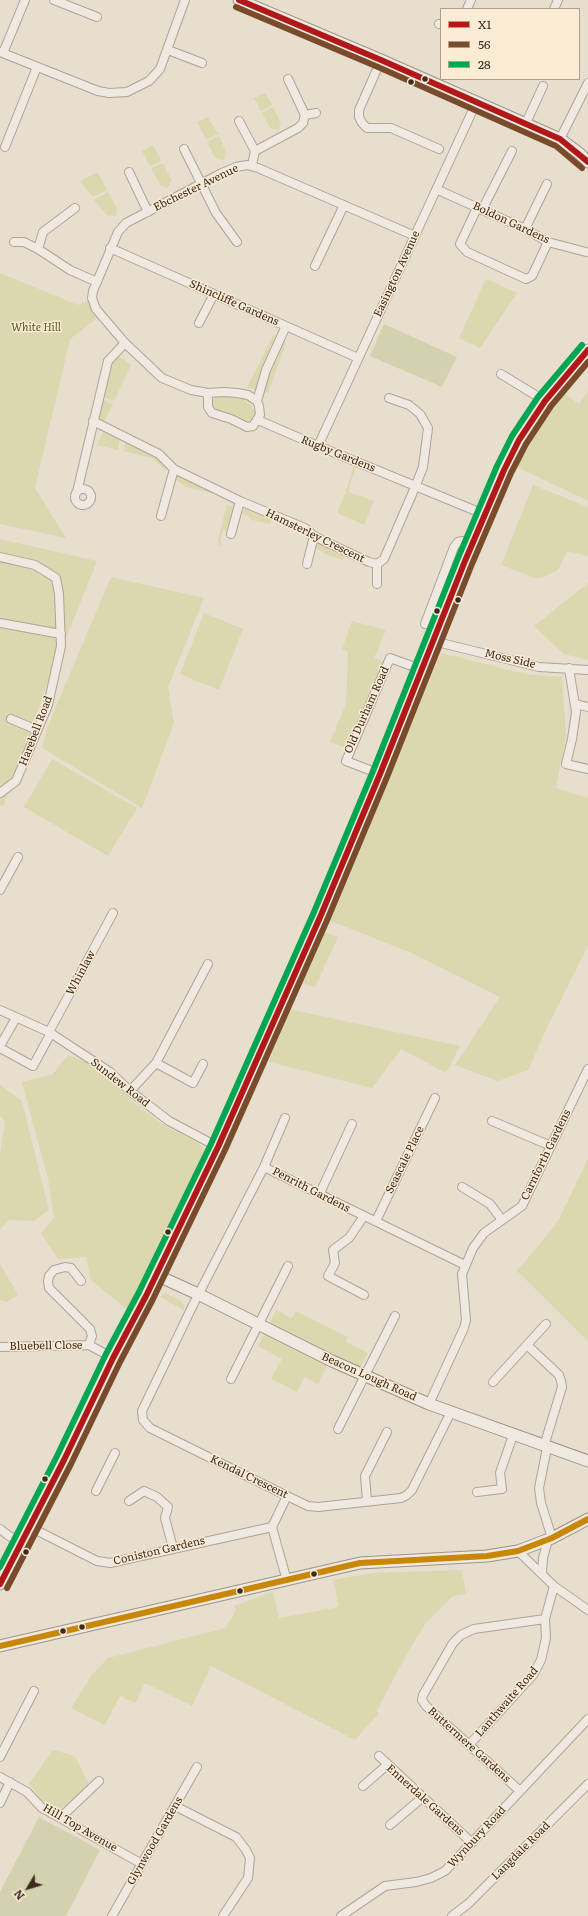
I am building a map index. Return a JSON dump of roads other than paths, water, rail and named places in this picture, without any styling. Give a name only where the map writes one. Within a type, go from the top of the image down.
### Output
[{"type":"main road","points":[[239,0],[526,123],[560,139],[588,162]]},
{"type":"main road","points":[[0,1584],[156,1275],[218,1147],[321,915],[504,470],[519,440],[545,401],[588,350]]},
{"type":"main road","name":"Beacon Lough Road","points":[[156,1275],[364,1375],[429,1404],[545,1447],[588,1461]]},
{"type":"main road","points":[[0,1646],[360,1563],[487,1556],[518,1551],[550,1539],[588,1519]]},
{"type":"street","points":[[25,0],[2,53],[98,91],[109,93],[127,92],[141,86],[155,76],[164,63],[184,0]]},
{"type":"street","points":[[54,0],[97,17]]},
{"type":"street","points":[[168,50],[202,63]]},
{"type":"street","points":[[381,60],[359,110],[358,117],[367,128],[391,128],[439,149]]},
{"type":"street","points":[[5,147],[37,67]]},
{"type":"street","points":[[255,151],[298,128],[303,123],[305,115],[288,79]]},
{"type":"street","points":[[560,139],[588,83]]},
{"type":"street","points":[[526,123],[543,86]]},
{"type":"street","name":"Easington Avenue","points":[[318,446],[415,236],[438,190],[477,101]]},
{"type":"street","points":[[305,115],[316,114]]},
{"type":"street","points":[[239,121],[255,151],[252,165]]},
{"type":"street","points":[[184,149],[216,213],[237,242]]},
{"type":"street","points":[[512,151],[460,244],[467,252],[526,279],[532,276],[548,242]]},
{"type":"street","name":"Ebchester Avenue","points":[[125,343],[96,309],[93,303],[93,291],[118,232],[126,223],[202,185],[236,166],[252,165],[415,236]]},
{"type":"street","points":[[129,172],[148,212]]},
{"type":"street","points":[[525,229],[547,184]]},
{"type":"street","name":"Boldon Gardens","points":[[438,190],[525,229],[548,242],[586,252]]},
{"type":"street","points":[[315,266],[344,205]]},
{"type":"street","points":[[38,249],[43,232],[75,208]]},
{"type":"street","points":[[14,242],[24,242],[38,249],[70,270],[97,282]]},
{"type":"street","name":"Shincliffe Gardens","points":[[110,248],[358,358]]},
{"type":"street","points":[[200,323],[214,294]]},
{"type":"street","points":[[208,393],[208,407],[212,413],[231,419],[247,427],[253,426],[258,420],[260,410],[257,401],[269,362],[286,326]]},
{"type":"street","points":[[77,492],[108,361],[125,343],[162,378],[191,390],[208,393],[238,393],[248,395],[257,401]]},
{"type":"street","points":[[501,374],[545,401]]},
{"type":"street","name":"Hamsterley Crescent","points":[[93,421],[159,454],[174,469],[240,501],[305,528],[314,536],[369,562],[377,564],[384,559],[423,467],[428,428],[420,414],[409,406],[389,398]]},
{"type":"street","name":"Rugby Gardens","points":[[258,420],[486,514]]},
{"type":"street","points":[[161,516],[174,469]]},
{"type":"street","points":[[231,534],[240,501]]},
{"type":"street","points":[[307,564],[314,536]]},
{"type":"street","points":[[425,624],[454,547],[458,542],[463,541],[473,544]]},
{"type":"street","name":"Harebell Road","points":[[0,557],[35,565],[56,578],[60,594],[62,646],[48,705],[16,781],[0,793]]},
{"type":"street","points":[[377,564],[377,584]]},
{"type":"street","points":[[0,624],[61,634]]},
{"type":"street","name":"Moss Side","points":[[433,641],[539,667],[588,670]]},
{"type":"street","name":"Old Durham Road","points":[[380,774],[346,761],[390,658],[423,670]]},
{"type":"street","points":[[569,668],[576,712],[566,764],[588,768]]},
{"type":"street","points":[[574,704],[588,707]]},
{"type":"street","points":[[11,719],[37,730]]},
{"type":"street","points":[[0,890],[18,857]]},
{"type":"street","name":"Whinlaw","points":[[0,1047],[33,1066],[113,913]]},
{"type":"street","points":[[130,1091],[156,1063],[208,964]]},
{"type":"street","name":"Sundew Road","points":[[0,1010],[50,1033],[110,1072],[130,1091],[169,1121],[218,1147]]},
{"type":"street","points":[[0,1047],[16,1018]]},
{"type":"street","points":[[156,1063],[193,1083],[203,1064]]},
{"type":"street","name":"Carnforth Gardens","points":[[429,1404],[464,1328],[466,1320],[462,1274],[465,1265],[479,1238],[522,1206],[588,1069]]},
{"type":"street","name":"Seascale Place","points":[[376,1221],[435,1098]]},
{"type":"street","points":[[264,1167],[285,1118]]},
{"type":"street","points":[[492,1121],[551,1146]]},
{"type":"street","points":[[320,1193],[352,1124]]},
{"type":"street","name":"Penrith Gardens","points":[[198,1294],[260,1171],[264,1167],[465,1265]]},
{"type":"street","points":[[462,1187],[490,1204],[502,1220]]},
{"type":"street","points":[[364,1216],[349,1238],[333,1250],[335,1263],[328,1276],[364,1296]]},
{"type":"street","points":[[231,1379],[288,1266]]},
{"type":"street","points":[[81,1281],[71,1268],[65,1267],[54,1270],[49,1276],[48,1281],[49,1288],[90,1329],[92,1336],[89,1346]]},
{"type":"street","name":"Kendal Crescent","points":[[198,1294],[142,1411],[143,1420],[150,1428],[308,1506],[318,1507],[401,1498],[407,1495],[412,1490],[451,1412]]},
{"type":"street","points":[[338,1429],[395,1316]]},
{"type":"street","points":[[493,1382],[546,1324]]},
{"type":"street","points":[[527,1345],[559,1375],[562,1387],[545,1447],[539,1488],[541,1503],[550,1539],[543,1558],[542,1573]]},
{"type":"street","name":"Bluebell Close","points":[[0,1347],[89,1346],[113,1358]]},
{"type":"street","points":[[366,1501],[364,1476],[386,1432]]},
{"type":"street","points":[[477,1492],[502,1489],[500,1473],[513,1435]]},
{"type":"street","points":[[96,1491],[115,1453]]},
{"type":"street","points":[[129,1502],[144,1491],[157,1497],[168,1506],[165,1518],[173,1548]]},
{"type":"street","points":[[287,1580],[272,1527],[288,1496]]},
{"type":"street","name":"Coniston Gardens","points":[[30,1527],[91,1558],[110,1563],[272,1527]]},
{"type":"street","points":[[0,1529],[9,1536],[22,1542]]},
{"type":"street","points":[[518,1551],[554,1586],[588,1610]]},
{"type":"street","name":"Lanthwaite Road","points":[[469,1745],[533,1675],[541,1660],[546,1638],[545,1619],[554,1586]]},
{"type":"street","name":"Buttermere Gardens","points":[[520,1791],[426,1706],[422,1700],[423,1695],[453,1642],[461,1635],[474,1630],[545,1619]]},
{"type":"street","points":[[0,1758],[34,1691]]},
{"type":"street","name":"Wynbury Road","points":[[341,1916],[385,1886],[416,1882],[431,1878],[446,1871],[588,1719]]},
{"type":"street","name":"Ennerdale Gardens","points":[[379,1756],[472,1843]]},
{"type":"street","points":[[363,1786],[387,1765]]},
{"type":"street","name":"Glynwood Gardens","points":[[112,1916],[197,1767]]},
{"type":"street","name":"Hill Top Avenue","points":[[0,1777],[27,1792],[42,1808],[142,1864]]},
{"type":"street","points":[[60,1818],[99,1781]]},
{"type":"street","points":[[0,1803],[10,1782]]},
{"type":"street","name":"Langdale Road","points":[[452,1916],[468,1904],[588,1784]]},
{"type":"street","points":[[390,1825],[423,1797]]},
{"type":"street","points":[[175,1806],[236,1837],[250,1858],[248,1878],[223,1916]]},
{"type":"park label","name":"White Hill","points":[[36,328]]}]
